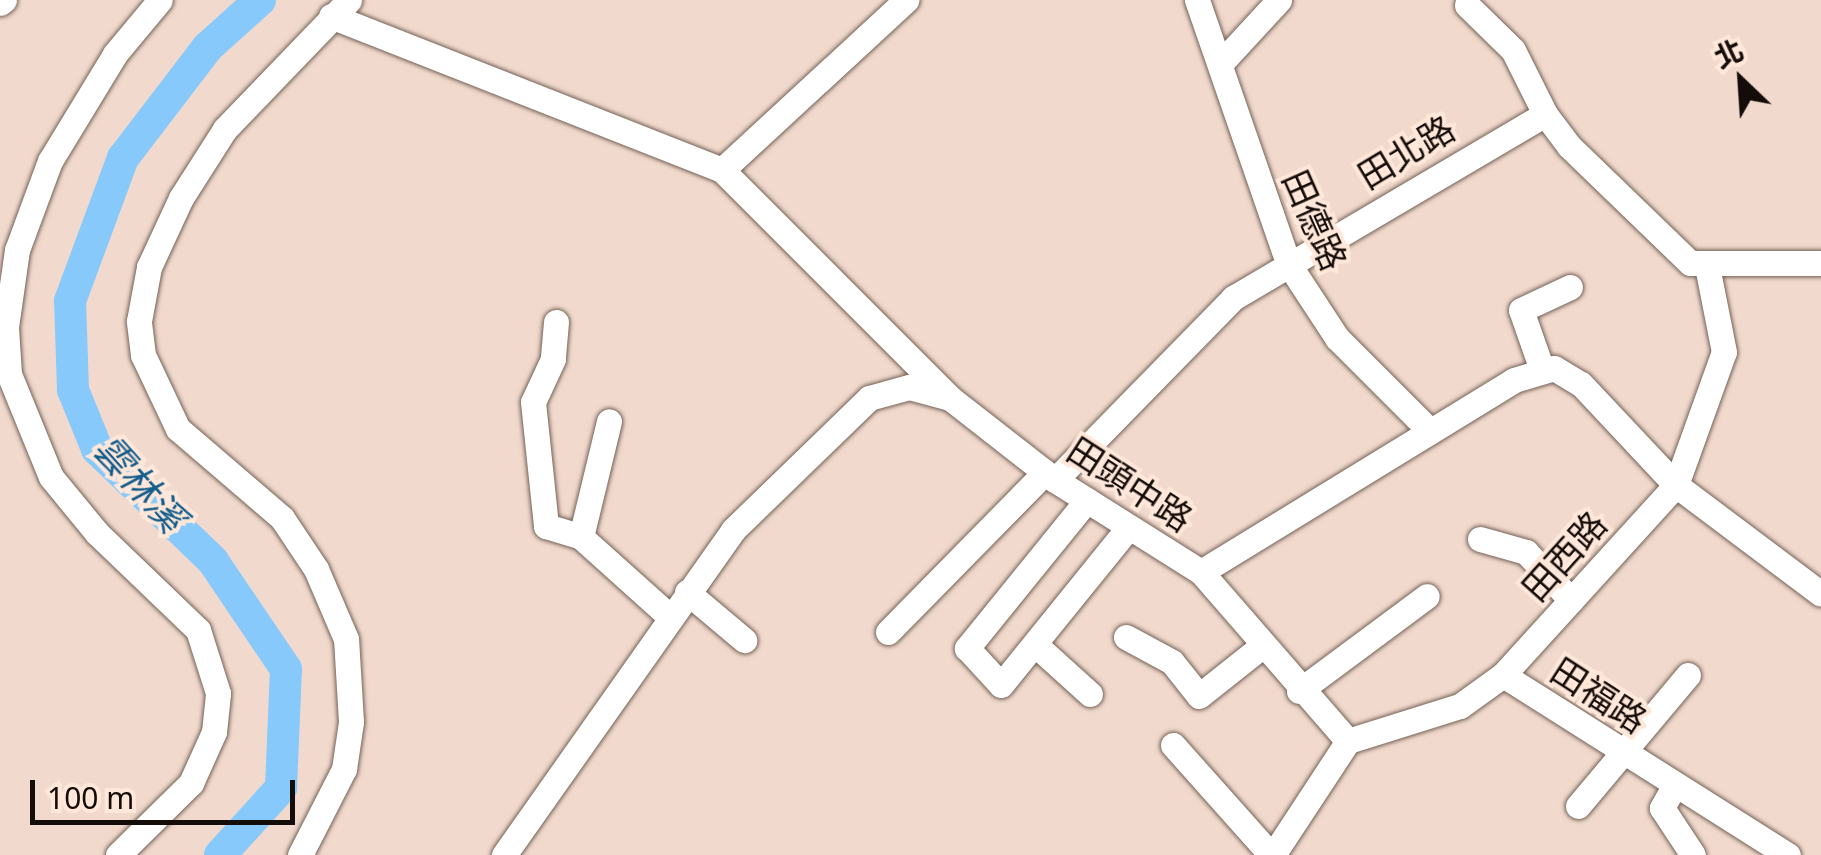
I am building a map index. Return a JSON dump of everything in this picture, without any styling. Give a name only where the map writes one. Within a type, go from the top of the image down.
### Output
[{"type":"street","points":[[118,855],[191,782],[214,732],[218,693],[198,630],[97,533],[51,477],[10,374],[6,327],[9,281],[37,188],[115,54],[160,0]]},
{"type":"street","points":[[722,170],[906,0]]},
{"type":"street","name":"田德路","points":[[1197,0],[1288,263],[1336,338],[1430,431]]},
{"type":"street","points":[[1220,64],[1280,0]]},
{"type":"street","points":[[1467,6],[1513,50],[1545,114],[1569,146],[1690,263],[1821,263]]},
{"type":"street","points":[[300,855],[344,769],[351,708],[346,639],[316,569],[282,518],[178,429],[143,354],[139,321],[149,268],[181,198],[225,129],[340,8],[722,170],[950,398]]},
{"type":"street","name":"田北路","points":[[888,632],[1233,298],[1545,114]]},
{"type":"street","points":[[1676,485],[1724,352],[1707,266]]},
{"type":"street","points":[[1570,287],[1521,310],[1541,367],[1582,384],[1676,485],[1821,594]]},
{"type":"street","points":[[556,322],[553,359],[533,402],[546,526],[581,537],[668,616]]},
{"type":"street","name":"田頭中路","points":[[504,855],[668,616],[734,530],[869,398],[910,387],[950,398],[1050,476],[1201,572],[1541,367]]},
{"type":"street","points":[[581,537],[609,421]]},
{"type":"street","name":"田西路","points":[[1503,675],[1676,485]]},
{"type":"street","points":[[1087,500],[967,648],[1001,686],[1038,647],[1129,527]]},
{"type":"street","points":[[1480,539],[1526,552],[1571,600]]},
{"type":"street","points":[[1172,745],[1272,855],[1348,741],[1299,691],[1201,572]]},
{"type":"street","points":[[687,592],[744,640]]},
{"type":"street","points":[[1299,691],[1427,596]]},
{"type":"street","points":[[1126,637],[1172,662],[1199,696],[1262,646]]},
{"type":"street","points":[[1038,647],[1090,694]]},
{"type":"street","name":"田福路","points":[[1348,741],[1460,706],[1503,675],[1674,788],[1788,855]]},
{"type":"street","points":[[1578,806],[1688,675]]},
{"type":"street","points":[[1674,788],[1662,808],[1693,855]]},
{"type":"waterway","name":"雲林溪","points":[[220,855],[281,788],[286,669],[213,561],[97,449],[73,390],[70,301],[123,158],[208,47],[260,0]]}]
